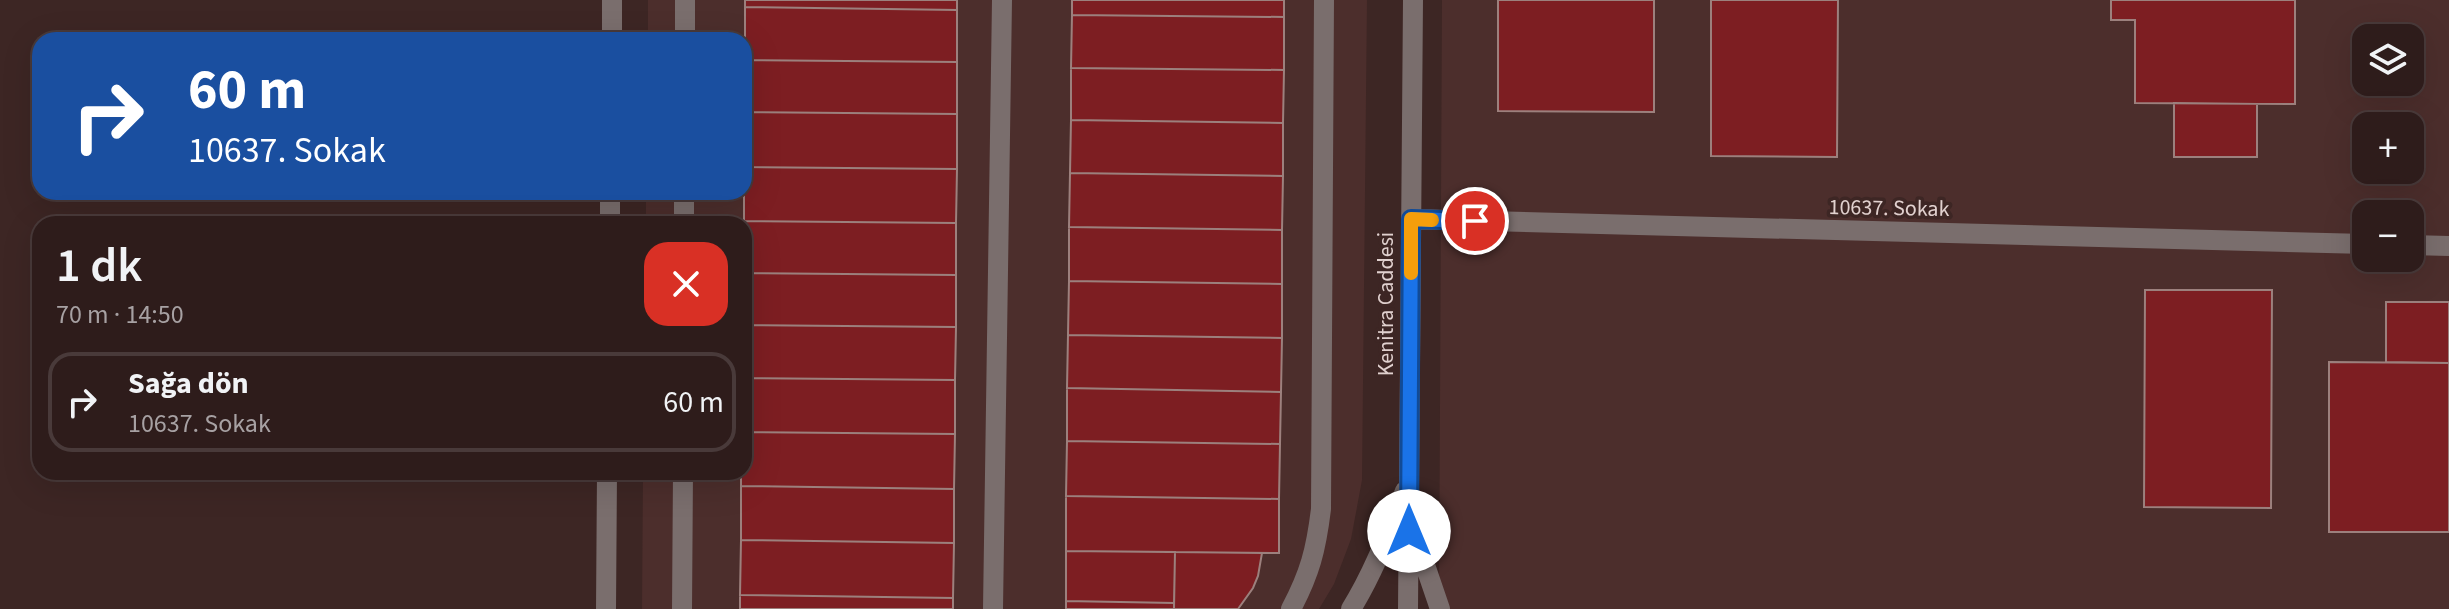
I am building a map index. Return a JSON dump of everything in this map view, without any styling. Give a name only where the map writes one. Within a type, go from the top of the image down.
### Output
[{"type":"street","points":[[612,0],[612,32]]},
{"type":"street","points":[[685,0],[685,32]]},
{"type":"street","points":[[993,609],[1002,0]]},
{"type":"street","points":[[1291,609],[1316,551],[1321,509],[1324,0]]},
{"type":"street","name":"Kenitra Caddesi","points":[[1408,609],[1413,0]]},
{"type":"street","name":"10637. Sokak","points":[[1411,219],[2352,244]]},
{"type":"street","points":[[2424,245],[2449,246]]},
{"type":"street","points":[[606,609],[607,480]]},
{"type":"street","points":[[682,609],[683,480]]},
{"type":"street","points":[[1351,609],[1385,542],[1409,480]]},
{"type":"street","points":[[1409,480],[1424,562],[1440,609]]},
{"type":"shaded area","points":[[648,0],[1367,0],[1362,480],[1351,539],[1334,584],[1319,609],[642,609],[643,480],[752,480],[752,216],[646,216],[646,200],[752,200],[752,32],[648,32]]},
{"type":"shaded area","points":[[1442,0],[2449,0],[2449,609],[1439,609]]},
{"type":"building","points":[[745,0],[957,0],[957,10],[745,7]]},
{"type":"building","points":[[1072,0],[1284,0],[1284,17],[1072,15]]},
{"type":"building","points":[[1498,0],[1654,0],[1654,112],[1498,111]]},
{"type":"building","points":[[1711,0],[1838,0],[1837,157],[1711,156]]},
{"type":"building","points":[[2111,0],[2295,0],[2295,104],[2135,103],[2135,20],[2111,20]]},
{"type":"building","points":[[745,7],[957,10],[957,62],[752,60],[752,32],[745,32]]},
{"type":"building","points":[[1072,15],[1284,17],[1284,70],[1071,68]]},
{"type":"building","points":[[752,60],[957,62],[957,114],[752,112]]},
{"type":"building","points":[[1071,68],[1284,70],[1283,123],[1071,120]]},
{"type":"building","points":[[2174,103],[2257,104],[2257,157],[2174,157]]},
{"type":"building","points":[[752,112],[957,114],[957,169],[752,167]]},
{"type":"building","points":[[1071,120],[1283,123],[1283,176],[1070,173]]},
{"type":"building","points":[[752,167],[957,169],[956,223],[752,221],[752,216],[744,216],[744,200],[752,200]]},
{"type":"building","points":[[1070,173],[1283,176],[1282,230],[1069,227]]},
{"type":"building","points":[[752,221],[956,223],[956,275],[752,273]]},
{"type":"building","points":[[1069,227],[1282,230],[1282,284],[1069,281]]},
{"type":"building","points":[[752,273],[956,275],[956,327],[752,325]]},
{"type":"building","points":[[1069,281],[1282,284],[1282,338],[1068,335]]},
{"type":"building","points":[[2145,290],[2272,290],[2271,508],[2144,507]]},
{"type":"building","points":[[2386,302],[2449,302],[2449,363],[2386,362]]},
{"type":"building","points":[[752,325],[956,327],[955,380],[752,378]]},
{"type":"building","points":[[1068,335],[1282,338],[1281,392],[1067,388]]},
{"type":"building","points":[[2329,362],[2449,363],[2449,532],[2329,532]]},
{"type":"building","points":[[752,378],[955,380],[955,434],[752,432]]},
{"type":"building","points":[[1067,388],[1281,392],[1280,444],[1067,441]]},
{"type":"building","points":[[752,432],[955,434],[954,489],[741,486],[741,480],[752,480]]},
{"type":"building","points":[[1067,441],[1280,444],[1279,499],[1066,496]]},
{"type":"building","points":[[741,486],[954,489],[954,543],[741,540]]},
{"type":"building","points":[[1066,496],[1279,499],[1279,553],[1066,551]]},
{"type":"building","points":[[741,540],[954,543],[953,598],[740,595]]},
{"type":"building","points":[[1066,551],[1175,552],[1174,603],[1066,601]]},
{"type":"building","points":[[1175,552],[1262,553],[1253,588],[1238,609],[1174,609]]},
{"type":"building","points":[[740,595],[953,598],[953,609],[740,609]]},
{"type":"building","points":[[1066,601],[1174,603],[1174,609],[1066,609]]},
{"type":"slow traffic","points":[[1411,273],[1411,219],[1432,220]]},
{"type":"route","points":[[1409,531],[1411,219],[1475,221]]}]
